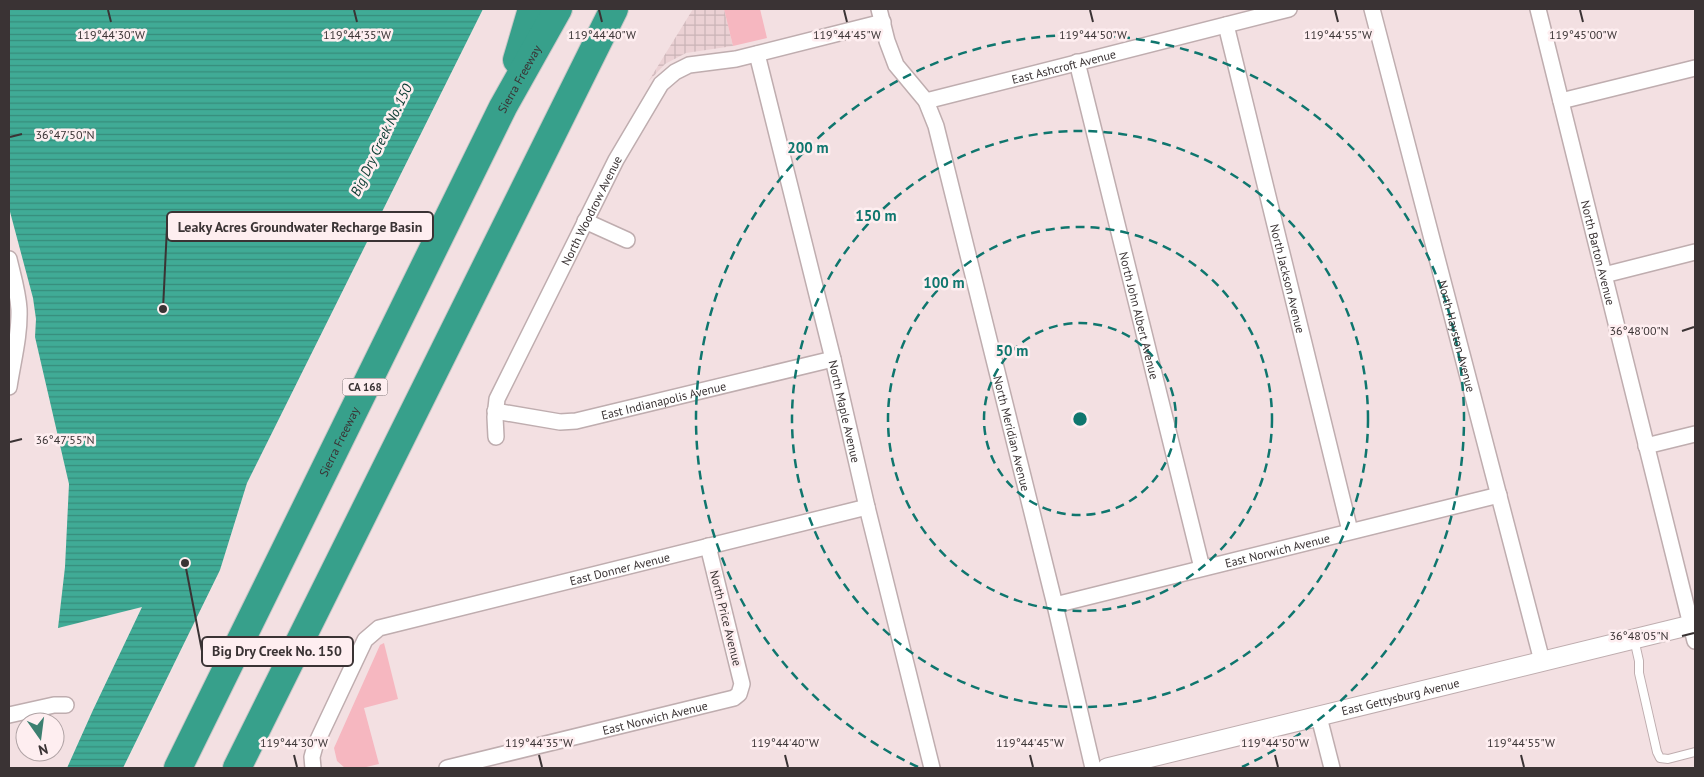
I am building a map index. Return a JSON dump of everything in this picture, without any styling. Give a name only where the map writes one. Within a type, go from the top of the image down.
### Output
[{"type":"highway","points":[[503,107],[532,9]]},
{"type":"highway","name":"Sierra Freeway","points":[[178,768],[503,107],[558,9]]},
{"type":"highway","points":[[237,768],[614,9]]},
{"type":"highway","points":[[583,74],[611,45],[632,9]]},
{"type":"street","name":"East Ashcroft Avenue","points":[[926,101],[1289,9]]},
{"type":"street","name":"North Hayston Avenue","points":[[1372,9],[1542,662]]},
{"type":"street","name":"North Barton Avenue","points":[[1538,9],[1646,446],[1694,630]]},
{"type":"street","name":"North Woodrow Avenue","points":[[496,437],[495,412],[497,398],[616,160],[661,84],[675,72],[689,65],[728,61],[757,54],[881,15]]},
{"type":"street","name":"North Meridian Avenue","points":[[881,15],[887,41],[896,65],[926,101],[936,126],[1055,605],[1093,768]]},
{"type":"street","name":"North Jackson Avenue","points":[[1226,25],[1350,531]]},
{"type":"street","name":"North Maple Avenue","points":[[757,54],[833,359],[866,507],[932,768]]},
{"type":"street","name":"North John Albert Avenue","points":[[1077,62],[1202,568]]},
{"type":"street","points":[[1561,101],[1695,68]]},
{"type":"street","points":[[586,221],[627,240]]},
{"type":"street","points":[[1604,275],[1695,252]]},
{"type":"street","points":[[9,259],[16,285],[19,309],[9,387]]},
{"type":"street","name":"East Indianapolis Avenue","points":[[495,412],[560,422],[576,421],[833,359]]},
{"type":"street","points":[[1646,446],[1695,434]]},
{"type":"street","name":"East Norwich Avenue","points":[[1055,605],[1350,531],[1499,496]]},
{"type":"street","name":"East Donner Avenue","points":[[313,768],[312,757],[315,746],[365,640],[373,631],[386,625],[866,507]]},
{"type":"street","name":"North Price Avenue","points":[[708,546],[740,676],[741,690]]},
{"type":"street","name":"East Gettysburg Avenue","points":[[1106,768],[1634,639],[1694,630]]},
{"type":"street","name":"East Norwich Avenue","points":[[447,768],[734,698],[741,690]]},
{"type":"street","points":[[9,715],[54,705],[66,705]]},
{"type":"street","points":[[1319,716],[1332,768]]},
{"type":"lane","points":[[1634,639],[1639,661],[1639,673],[1660,758],[1668,760],[1695,752]]},
{"type":"shaded area","points":[[693,9],[724,9],[733,46],[686,53],[665,64],[648,82]]},
{"type":"shaded area","points":[[724,9],[760,9],[767,38],[733,46]]},
{"type":"shaded area","points":[[384,643],[398,699],[364,708],[379,764],[362,768],[345,768],[337,761],[334,748],[380,645]]},
{"type":"water","points":[[9,9],[483,9],[247,483],[220,570],[123,768],[67,768],[142,607],[58,628],[65,567],[69,484],[35,337],[36,319],[33,298],[9,208]]},
{"type":"place","name":"Leaky Acres Groundwater Recharge Basin","points":[[163,309]]},
{"type":"place","name":"Big Dry Creek No. 150","points":[[185,563]]}]
